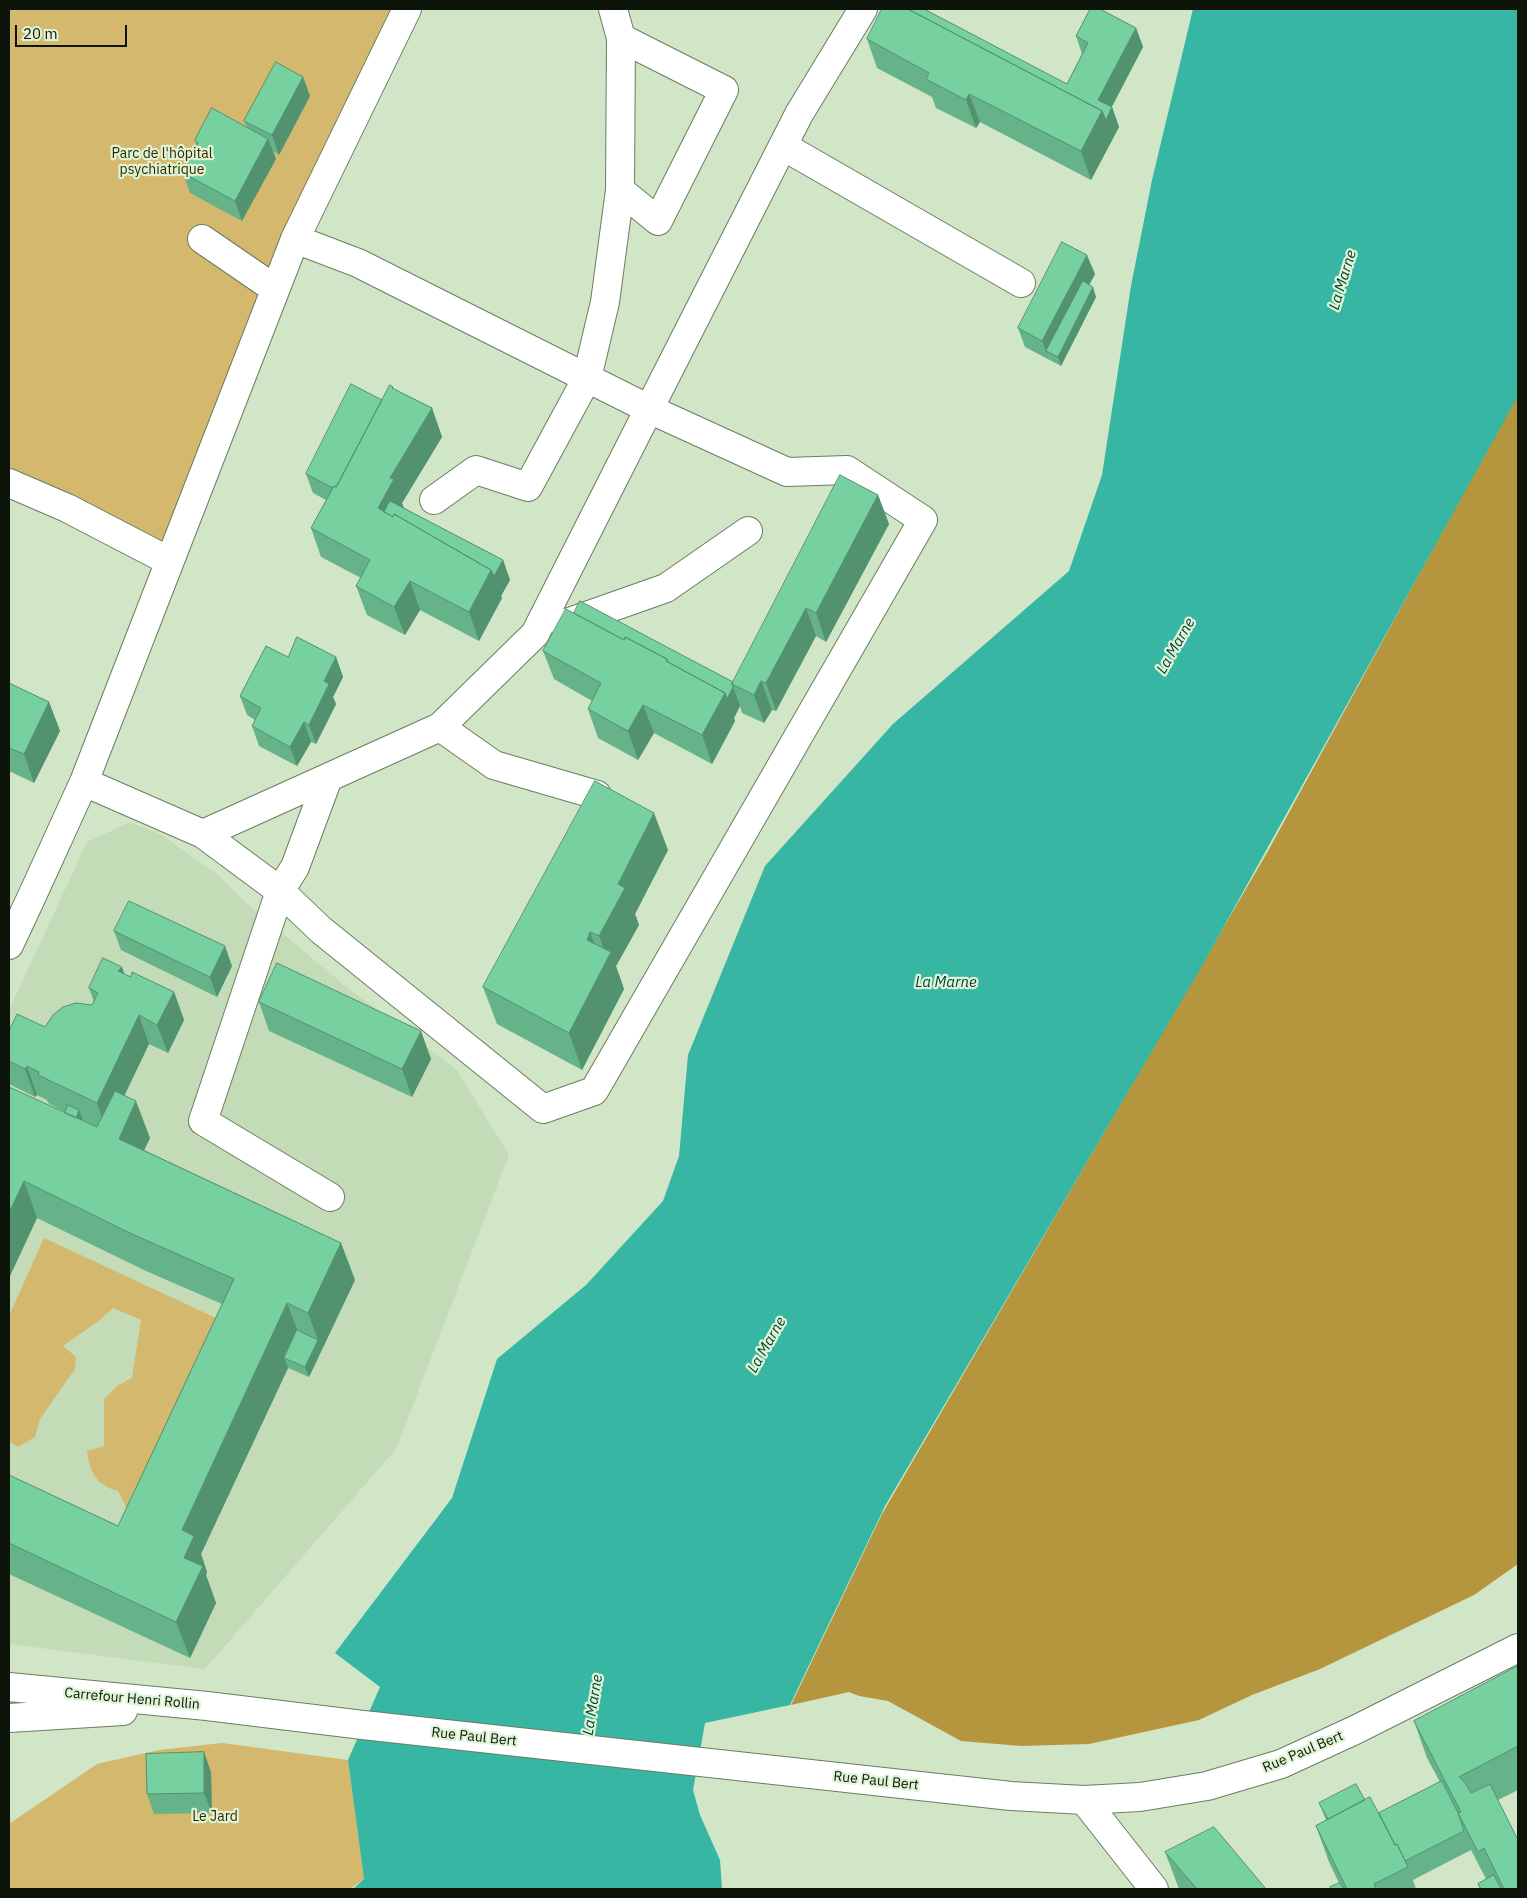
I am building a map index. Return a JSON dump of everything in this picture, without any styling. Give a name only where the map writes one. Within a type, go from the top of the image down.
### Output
[{"type":"main road","points":[[9,946],[84,782],[295,239],[407,9]]},
{"type":"main road","points":[[434,500],[476,470],[528,487],[587,378],[605,302],[620,190],[620,38],[613,9]]},
{"type":"main road","points":[[203,834],[440,727],[535,634],[799,114],[863,9]]},
{"type":"main road","points":[[620,38],[724,90],[658,221],[620,190]]},
{"type":"main road","points":[[783,146],[1021,283]]},
{"type":"main road","points":[[202,239],[276,289]]},
{"type":"main road","points":[[84,782],[203,834],[280,890],[321,930],[543,1109],[594,1091],[924,520],[847,470],[787,472],[649,409],[358,263],[295,239]]},
{"type":"main road","points":[[9,483],[67,508],[169,561]]},
{"type":"main road","points":[[535,634],[666,588],[748,531]]},
{"type":"main road","points":[[440,727],[494,765],[597,795]]},
{"type":"main road","points":[[328,778],[295,867],[280,890],[203,1121],[330,1197]]},
{"type":"main road","name":"Rue Paul Bert","points":[[207,1706],[363,1725],[1011,1796],[1084,1800],[1140,1797],[1207,1786],[1281,1764],[1355,1730],[1518,1648]]},
{"type":"main road","name":"Carrefour Henri Rollin","points":[[9,1688],[207,1706]]},
{"type":"main road","name":"Carrefour Henri Rollin","points":[[9,1718],[207,1706]]},
{"type":"main road","points":[[1084,1800],[1154,1889]]},
{"type":"shaded area","points":[[1518,393],[1518,1564],[1474,1595],[1320,1669],[1252,1695],[1199,1720],[1089,1744],[1021,1746],[961,1741],[888,1701],[859,1696],[849,1692],[791,1705],[882,1514],[1268,851]]},
{"type":"shaded area","points":[[130,822],[160,834],[217,874],[244,901],[343,984],[457,1070],[509,1155],[396,1449],[205,1669],[9,1644],[9,1010],[87,842]]},
{"type":"green space","name":"Parc de l'hôpital psychiatrique","points":[[9,9],[407,9],[169,561],[9,484]]},
{"type":"green space","points":[[44,1238],[229,1324],[139,1516],[126,1507],[118,1491],[99,1482],[95,1477],[90,1466],[87,1451],[104,1446],[104,1399],[117,1386],[132,1378],[141,1320],[113,1308],[100,1320],[63,1346],[76,1357],[75,1369],[40,1419],[35,1437],[18,1447],[9,1442],[9,1316]]},
{"type":"green space","name":"Le Jard","points":[[222,1743],[348,1760],[364,1879],[350,1889],[9,1889],[9,1824],[97,1764],[159,1750]]},
{"type":"water","name":"La Marne","points":[[1193,9],[1518,9],[1518,396],[1202,966],[885,1506],[790,1705],[705,1723],[693,1790],[700,1815],[720,1860],[722,1889],[353,1889],[364,1879],[348,1760],[380,1687],[335,1653],[452,1498],[497,1359],[586,1285],[663,1201],[679,1156],[688,1055],[765,866],[893,724],[1069,571],[1102,475],[1131,286],[1152,180]]},
{"type":"building","points":[[882,9],[908,9],[1102,111],[1081,151],[969,94],[966,100],[926,79],[929,73],[867,39]]},
{"type":"building","points":[[908,9],[924,9],[1067,84],[1088,43],[1076,36],[1090,9],[1100,9],[1136,28],[1098,100],[1112,107],[1106,120],[1102,111]]},
{"type":"building","points":[[276,62],[303,77],[272,135],[244,121]]},
{"type":"building","points":[[212,108],[268,139],[235,201],[183,173],[198,143],[195,140]]},
{"type":"building","points":[[1062,242],[1087,255],[1042,341],[1018,328]]},
{"type":"building","points":[[1083,281],[1093,287],[1058,357],[1046,351]]},
{"type":"building","points":[[351,384],[382,400],[336,487],[334,486],[333,488],[306,474]]},
{"type":"building","points":[[390,385],[392,388],[432,408],[390,478],[394,479],[378,508],[393,517],[394,514],[491,570],[469,612],[410,581],[394,607],[356,586],[370,560],[311,528],[334,486],[336,487]]},
{"type":"building","points":[[840,475],[878,495],[816,613],[806,608],[766,683],[761,681],[754,695],[732,684]]},
{"type":"building","points":[[390,501],[503,560],[494,576],[491,570],[394,514],[393,517],[384,512]]},
{"type":"building","points":[[580,601],[733,682],[733,687],[727,699],[725,693],[668,662],[667,659],[625,637],[624,640],[574,613]]},
{"type":"building","points":[[566,609],[624,640],[625,637],[667,659],[666,661],[725,693],[702,735],[643,705],[628,731],[588,709],[601,683],[543,651]]},
{"type":"building","points":[[297,637],[336,657],[324,681],[329,684],[309,725],[304,722],[290,747],[252,726],[261,708],[240,696],[266,646],[288,657]]},
{"type":"building","points":[[9,683],[49,702],[24,754],[9,748]]},
{"type":"building","points":[[595,781],[654,813],[618,884],[625,888],[599,936],[590,932],[587,940],[611,952],[569,1033],[483,987]]},
{"type":"building","points":[[129,901],[225,946],[210,977],[114,931]]},
{"type":"building","points":[[103,958],[122,967],[118,971],[131,977],[132,972],[174,992],[157,1025],[139,1015],[97,1103],[38,1075],[39,1072],[27,1066],[25,1069],[9,1061],[9,1031],[17,1014],[45,1027],[53,1015],[63,1007],[76,1003],[92,1005],[98,993],[89,988]]},
{"type":"building","points":[[277,963],[421,1031],[402,1069],[259,1002]]},
{"type":"building","points":[[9,1087],[97,1127],[115,1091],[136,1101],[119,1139],[341,1243],[308,1313],[287,1303],[182,1530],[194,1536],[184,1558],[203,1566],[176,1622],[9,1543],[9,1475],[118,1526],[234,1279],[132,1234],[24,1181],[9,1213]]},
{"type":"building","points":[[68,1105],[79,1110],[76,1118],[65,1113]]},
{"type":"building","points":[[297,1330],[318,1340],[305,1367],[284,1358]]},
{"type":"building","points":[[1518,1666],[1518,1746],[1459,1777],[1471,1793],[1490,1784],[1518,1840],[1518,1889],[1504,1889],[1484,1848],[1478,1852],[1458,1813],[1461,1812],[1414,1721]]},
{"type":"building","points":[[204,1752],[204,1793],[147,1794],[146,1754]]},
{"type":"building","points":[[1442,1781],[1458,1813],[1464,1831],[1405,1861],[1379,1813]]},
{"type":"building","points":[[1356,1784],[1365,1800],[1328,1819],[1319,1803]]},
{"type":"building","points":[[1370,1797],[1408,1867],[1374,1884],[1376,1889],[1347,1889],[1316,1826]]},
{"type":"building","points":[[1214,1827],[1266,1889],[1197,1889],[1165,1852]]},
{"type":"building","points":[[1494,1875],[1501,1889],[1481,1889],[1478,1884]]},
{"type":"building","points":[[1340,1883],[1344,1889],[1331,1889],[1330,1887]]}]
